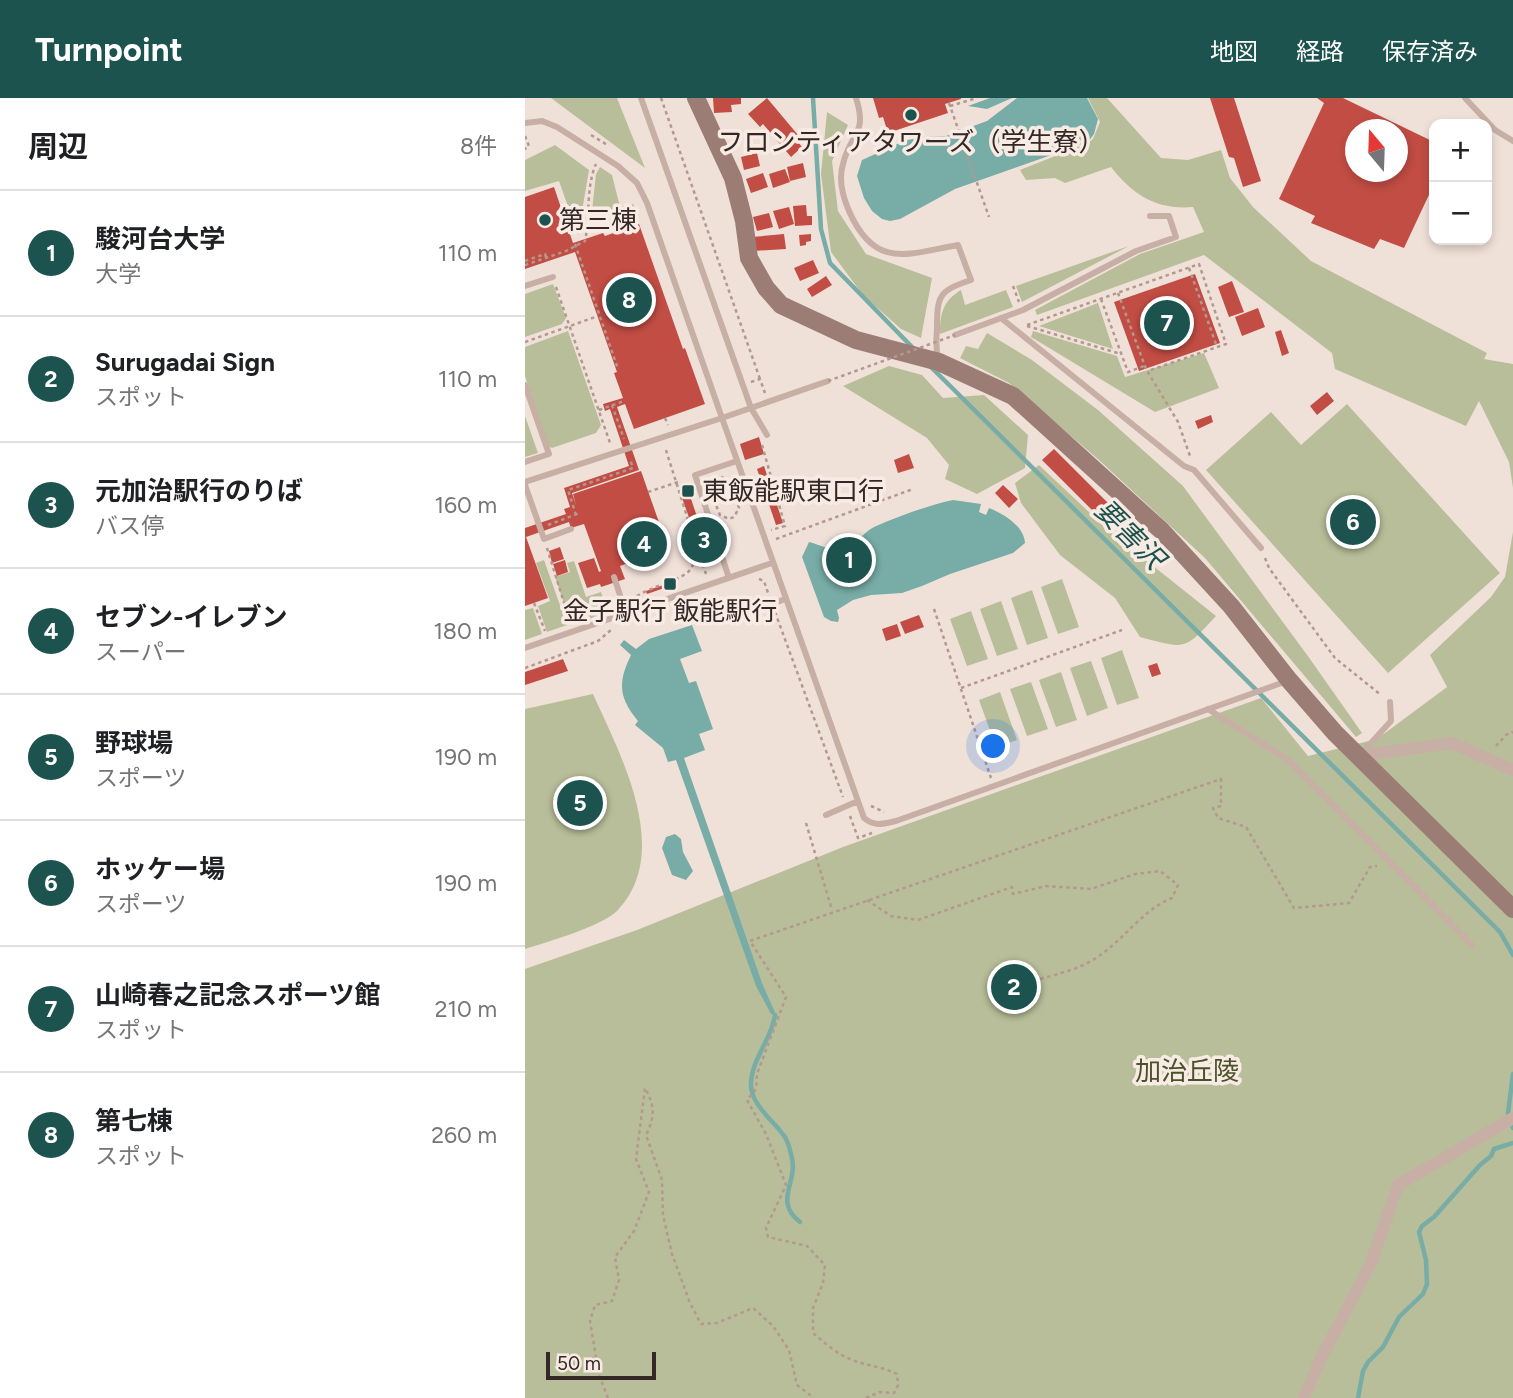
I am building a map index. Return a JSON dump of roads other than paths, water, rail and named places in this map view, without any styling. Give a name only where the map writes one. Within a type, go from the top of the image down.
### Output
[{"type":"street","points":[[696,98],[733,178],[750,258],[766,288],[781,306],[856,340],[902,357],[938,362],[1013,396],[1162,531],[1231,606],[1289,680],[1358,756],[1513,909]]},
{"type":"street","points":[[1358,756],[1452,743],[1513,769]]},
{"type":"street","points":[[1304,1398],[1320,1360],[1371,1263],[1398,1185],[1507,1122]]},
{"type":"lane","points":[[641,98],[742,384],[764,437]]},
{"type":"lane","points":[[856,98],[862,116],[860,128],[843,162],[841,178],[847,206],[859,232],[881,252],[893,254],[958,245],[971,280],[951,287],[943,293],[938,302],[938,362]]},
{"type":"lane","points":[[1465,98],[1495,130],[1513,141]]},
{"type":"lane","points":[[525,122],[542,121],[557,127],[618,166],[637,183],[647,203],[857,801],[864,818],[870,823],[879,825],[897,821],[1289,680]]},
{"type":"lane","points":[[955,335],[1023,310],[1136,251],[1177,237],[1168,216],[1150,216]]},
{"type":"lane","points":[[525,286],[553,277]]},
{"type":"lane","points":[[1000,318],[1184,466],[1194,470],[1261,548]]},
{"type":"lane","points":[[571,529],[544,539],[525,484],[828,382]]},
{"type":"lane","points":[[525,385],[549,454],[525,462]]},
{"type":"lane","points":[[729,578],[695,475],[737,461]]},
{"type":"lane","points":[[525,648],[625,610],[772,563]]},
{"type":"lane","points":[[614,577],[625,610]]},
{"type":"lane","points":[[772,604],[785,599]]},
{"type":"lane","points":[[1358,756],[1391,721],[1390,702]]},
{"type":"lane","points":[[1208,709],[1289,760],[1472,945]]},
{"type":"lane","points":[[826,815],[857,801]]},
{"type":"water","points":[[990,98],[1012,98],[987,109],[968,106]]},
{"type":"water","points":[[1017,98],[1087,98],[1098,119],[1094,134],[1088,142],[955,189],[900,219],[882,219],[872,211],[864,198],[857,176],[862,160],[904,141],[946,136],[987,121]]},
{"type":"water","points":[[953,500],[981,504],[979,512],[986,515],[989,508],[1001,514],[1017,526],[1025,543],[1013,553],[902,593],[871,595],[853,600],[837,610],[838,622],[824,617],[802,557],[809,542],[842,549],[874,527]]},
{"type":"water","points":[[692,625],[702,651],[680,659],[689,683],[696,681],[713,729],[699,734],[705,750],[684,758],[762,983],[776,1015],[771,1014],[756,986],[676,760],[668,762],[663,748],[635,725],[638,721],[627,704],[622,689],[624,673],[631,655],[620,645],[624,640],[636,649],[649,639]]},
{"type":"water","points":[[675,834],[681,839],[683,852],[693,871],[686,880],[672,875],[662,848],[666,837]]},
{"type":"waterway","name":"要害沢","points":[[813,98],[821,229],[830,263],[913,348]]},
{"type":"waterway","name":"要害沢","points":[[931,367],[1500,932],[1513,955]]},
{"type":"waterway","points":[[775,1015],[754,1068],[751,1086],[756,1101],[782,1133],[791,1152],[793,1164],[788,1206],[800,1222]]},
{"type":"waterway","name":"要害沢","points":[[1513,1074],[1508,1113],[1513,1128]]},
{"type":"waterway","points":[[1358,1398],[1363,1371],[1368,1362],[1383,1347],[1399,1317],[1423,1294],[1427,1284],[1426,1260],[1419,1232],[1422,1226],[1434,1217],[1491,1156],[1494,1149],[1513,1143]]},
{"type":"place","name":"フロンティアタワーズ（学生寮）","points":[[911,115]]},
{"type":"place","name":"第三棟","points":[[545,220]]},
{"type":"place","name":"第七棟","points":[[629,300]]},
{"type":"place","name":"山崎春之記念スポーツ館","points":[[1167,323]]},
{"type":"place","name":"東飯能駅東口行","points":[[688,491]]},
{"type":"place","name":"ホッケー場","points":[[1353,522]]},
{"type":"place","name":"元加治駅行のりば","points":[[704,540]]},
{"type":"place","name":"セブン-イレブン","points":[[644,544]]},
{"type":"place","name":"駿河台大学","points":[[849,560]]},
{"type":"place","name":"金子駅行 飯能駅行","points":[[670,584]]},
{"type":"place","name":"野球場","points":[[580,803]]},
{"type":"place","name":"Surugadai Sign","points":[[1014,987]]},
{"type":"park label","name":"加治丘陵","points":[[1187,1071]]}]
